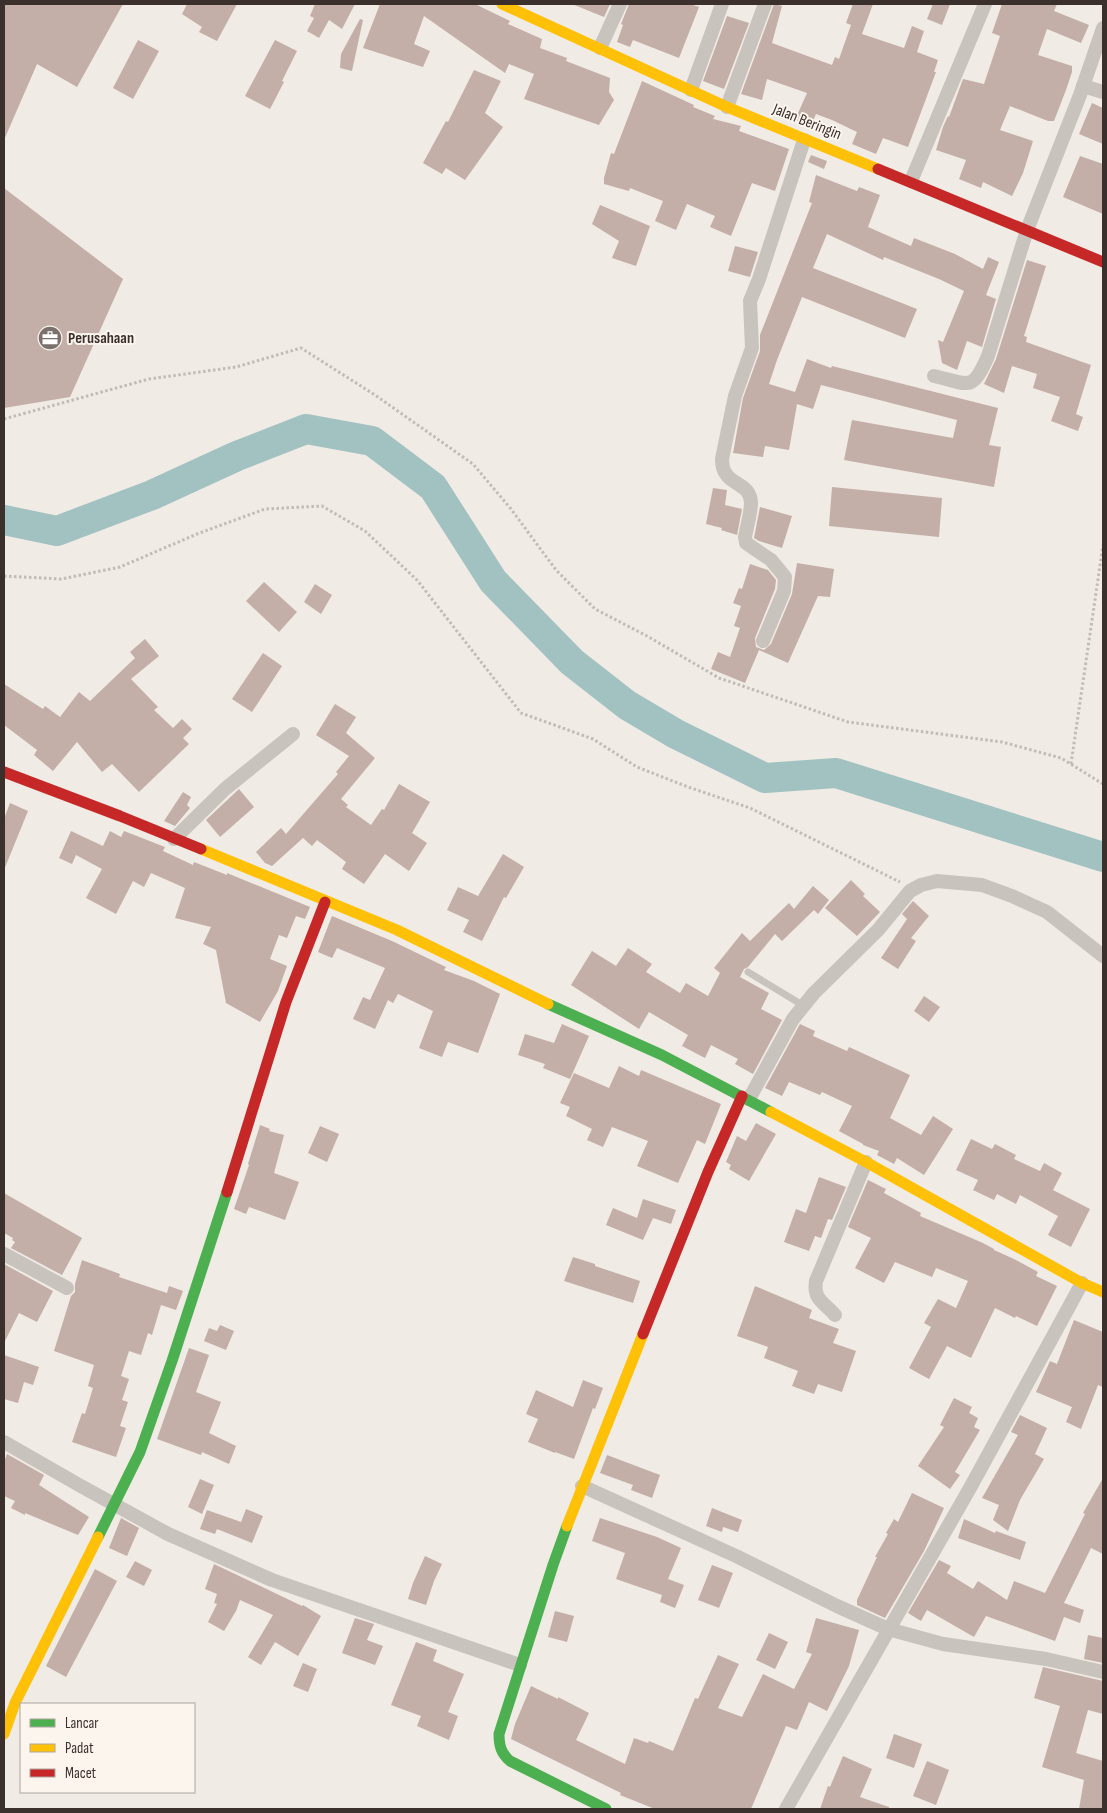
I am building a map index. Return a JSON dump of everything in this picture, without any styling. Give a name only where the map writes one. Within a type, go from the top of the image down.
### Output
[{"type":"street","name":"Jalan Beringin","points":[[502,4],[727,107],[804,140],[912,181],[1103,262]]},
{"type":"street","points":[[600,48],[620,4]]},
{"type":"street","points":[[690,90],[722,4]]},
{"type":"street","points":[[727,107],[765,4]]},
{"type":"street","points":[[912,181],[985,4]]},
{"type":"street","points":[[934,376],[967,383],[974,381],[979,376],[988,356],[1027,230],[1084,86],[1103,28]]},
{"type":"street","points":[[1084,86],[1103,92]]},
{"type":"street","points":[[763,641],[784,591],[785,577],[772,560],[746,543],[745,537],[751,501],[748,492],[741,484],[726,475],[722,459],[735,396],[752,348],[749,320],[750,301],[759,279],[804,140]]},
{"type":"street","points":[[174,839],[226,789],[293,734]]},
{"type":"street","points":[[4,772],[120,816],[294,887],[325,902],[397,930],[562,1011],[662,1056],[745,1098],[866,1162],[1082,1283],[1103,1292]]},
{"type":"street","points":[[606,1809],[510,1761],[501,1753],[499,1734],[553,1564],[582,1486],[708,1172],[745,1098],[793,1019],[814,993],[878,930],[910,891],[921,885],[937,881],[982,885],[1012,896],[1047,912],[1103,956]]},
{"type":"street","points":[[4,1734],[15,1703],[140,1452],[172,1362],[286,1002],[325,902]]},
{"type":"street","points":[[835,1315],[816,1296],[816,1281],[866,1162]]},
{"type":"street","points":[[4,1254],[67,1288]]},
{"type":"street","points":[[786,1809],[970,1488],[1082,1283]]},
{"type":"street","points":[[4,1442],[79,1486],[114,1503],[168,1534],[272,1580],[520,1665]]},
{"type":"street","points":[[582,1486],[736,1556],[888,1629],[943,1644],[1046,1659],[1103,1672]]},
{"type":"lane","points":[[748,972],[804,1006]]},
{"type":"path","points":[[4,419],[149,379],[236,367],[301,348],[375,395],[473,464],[511,510],[556,570],[595,609],[647,636],[719,678],[848,722],[1002,742],[1062,758],[1103,784]]},
{"type":"path","points":[[4,576],[61,579],[120,567],[197,534],[265,509],[322,506],[365,531],[417,580],[521,712],[593,739],[637,766],[688,787],[750,808],[914,889]]},
{"type":"path","points":[[1071,764],[1103,545]]},
{"type":"building","points":[[4,4],[123,4],[77,87],[37,64],[4,140]]},
{"type":"building","points":[[187,4],[237,4],[217,41],[199,32],[202,27],[182,14]]},
{"type":"building","points":[[315,4],[355,4],[342,29],[329,20],[319,38],[307,31],[314,18],[310,16]]},
{"type":"building","points":[[380,4],[475,4],[510,21],[508,24],[542,39],[540,48],[567,58],[566,61],[610,78],[609,92],[614,100],[599,125],[524,99],[534,74],[509,64],[505,73],[424,16],[414,44],[430,51],[423,67],[363,48]]},
{"type":"building","points":[[572,4],[610,4],[604,17]]},
{"type":"building","points":[[629,4],[690,4],[699,7],[679,58],[633,40],[630,47],[617,42],[623,25],[621,24]]},
{"type":"building","points":[[774,4],[782,6],[772,43],[832,65],[835,57],[839,59],[851,25],[846,23],[853,4],[873,4],[862,34],[904,48],[912,26],[924,31],[917,52],[938,60],[934,72],[936,72],[908,147],[883,138],[876,154],[852,144],[857,132],[832,120],[816,114],[811,126],[795,120],[807,93],[767,79],[762,100],[741,94]]},
{"type":"building","points":[[933,4],[950,4],[942,25],[927,19]]},
{"type":"building","points":[[1002,4],[1057,4],[1054,11],[1089,25],[1081,43],[1047,29],[1038,55],[1072,66],[1072,72],[1054,121],[1048,121],[1010,106],[1000,130],[1033,141],[1023,173],[1012,196],[983,182],[981,188],[959,179],[966,160],[936,150],[943,127],[949,117],[963,79],[984,84],[1000,36],[992,33]]},
{"type":"building","points":[[727,16],[749,23],[724,89],[703,81]]},
{"type":"building","points":[[360,19],[363,20],[352,71],[340,68],[341,54]]},
{"type":"building","points":[[138,40],[159,51],[133,99],[113,88]]},
{"type":"building","points":[[275,40],[297,51],[270,109],[245,96]]},
{"type":"building","points":[[474,70],[501,81],[485,113],[503,127],[465,180],[446,168],[442,174],[423,163],[446,121],[448,122]]},
{"type":"building","points":[[642,81],[715,116],[713,119],[741,126],[739,131],[789,149],[775,191],[752,183],[731,236],[710,227],[715,216],[687,204],[676,230],[655,221],[663,201],[630,188],[629,191],[604,184],[611,153],[614,154]]},
{"type":"building","points":[[1092,103],[1103,108],[1103,144],[1079,134]]},
{"type":"building","points":[[811,155],[827,161],[824,169],[808,162]]},
{"type":"building","points":[[1080,156],[1103,164],[1103,214],[1063,197]]},
{"type":"building","points":[[816,175],[857,191],[859,187],[880,195],[868,227],[911,246],[914,238],[955,254],[983,269],[988,257],[999,262],[986,295],[996,299],[982,347],[967,341],[957,370],[942,363],[938,340],[943,342],[964,291],[884,257],[883,260],[827,234],[813,268],[917,309],[905,338],[802,297],[769,384],[795,392],[807,359],[831,368],[832,366],[998,408],[989,445],[1001,447],[994,487],[844,460],[852,420],[953,438],[957,420],[821,385],[813,409],[797,404],[789,450],[765,446],[763,457],[733,453],[743,398],[760,351],[760,335],[812,203],[809,202]]},
{"type":"building","name":"Perusahaan","points":[[4,188],[123,279],[70,397],[4,408]]},
{"type":"building","points":[[600,205],[650,226],[636,266],[612,258],[619,241],[592,224]]},
{"type":"building","points":[[735,246],[758,252],[750,277],[728,271]]},
{"type":"building","points":[[1027,260],[1046,266],[1024,336],[1027,337],[1026,342],[1091,365],[1076,414],[1083,417],[1078,431],[1051,421],[1060,397],[1033,388],[1037,374],[1012,366],[1004,393],[984,384],[996,359]]},
{"type":"building","points":[[832,487],[942,498],[939,537],[829,526]]},
{"type":"building","points":[[713,488],[727,490],[725,505],[742,509],[737,535],[721,530],[722,528],[706,524]]},
{"type":"building","points":[[760,507],[792,516],[782,548],[754,538]]},
{"type":"building","points":[[797,563],[834,569],[830,597],[818,596],[788,663],[759,650],[745,683],[711,669],[718,652],[730,657],[740,628],[734,626],[741,606],[733,603],[739,588],[742,589],[750,564],[768,570],[776,580],[775,589],[755,638],[756,647],[764,650],[771,644],[792,594]]},
{"type":"building","points":[[264,582],[297,612],[279,632],[246,601]]},
{"type":"building","points":[[315,584],[332,595],[321,614],[304,602]]},
{"type":"building","points":[[145,639],[159,656],[131,679],[158,707],[154,710],[173,728],[182,719],[192,729],[183,738],[189,744],[139,792],[112,764],[102,772],[77,742],[53,771],[34,755],[37,750],[4,725],[4,684],[43,709],[45,706],[60,717],[79,692],[90,701],[135,658],[130,652]]},
{"type":"building","points":[[263,653],[282,666],[252,712],[232,699]]},
{"type":"building","points":[[335,704],[356,717],[346,733],[375,758],[341,799],[348,805],[346,807],[371,825],[382,809],[384,810],[399,784],[430,802],[412,833],[427,843],[409,871],[385,854],[364,884],[342,869],[346,862],[317,840],[312,846],[303,838],[272,866],[265,863],[256,852],[281,828],[286,834],[338,774],[336,772],[349,756],[316,735]]},
{"type":"building","points":[[239,789],[254,807],[220,837],[206,820]]},
{"type":"building","points":[[183,792],[191,797],[187,805],[190,808],[175,826],[164,821]]},
{"type":"building","points":[[10,803],[28,811],[4,870],[4,819]]},
{"type":"building","points":[[71,831],[103,846],[110,831],[121,837],[124,831],[165,847],[163,851],[193,865],[194,862],[227,875],[227,873],[310,907],[305,919],[296,916],[287,938],[279,935],[270,959],[287,966],[278,991],[260,1022],[226,1003],[216,950],[203,944],[211,927],[175,918],[185,888],[151,873],[144,887],[133,881],[116,914],[86,898],[102,869],[76,855],[72,864],[59,858]]},
{"type":"building","points":[[503,854],[524,867],[506,898],[504,897],[482,941],[463,932],[469,920],[447,910],[458,887],[478,896]]},
{"type":"building","points":[[851,880],[865,894],[863,896],[880,912],[857,936],[825,908]]},
{"type":"building","points":[[813,886],[829,900],[818,914],[814,910],[782,941],[775,934],[748,967],[744,969],[740,977],[769,993],[761,1009],[782,1020],[753,1074],[735,1064],[738,1059],[711,1045],[705,1058],[682,1046],[688,1035],[649,1012],[639,1029],[571,985],[592,951],[616,966],[628,948],[652,964],[646,972],[680,993],[686,983],[708,996],[720,973],[714,968],[742,933],[750,941],[789,903],[794,909]]},
{"type":"building","points":[[913,901],[929,916],[911,938],[916,941],[898,969],[881,958],[907,919],[902,914]]},
{"type":"building","points":[[332,916],[392,941],[446,967],[444,970],[474,981],[500,994],[478,1053],[448,1042],[442,1057],[419,1048],[433,1011],[398,994],[393,1003],[388,1000],[375,1029],[353,1019],[363,997],[370,1000],[385,968],[337,948],[332,958],[318,952]]},
{"type":"building","points":[[924,996],[940,1007],[929,1022],[914,1011]]},
{"type":"building","points":[[562,1024],[589,1036],[570,1079],[543,1068],[545,1064],[518,1055],[525,1034],[554,1043]]},
{"type":"building","points":[[800,1024],[815,1031],[813,1036],[847,1051],[849,1047],[910,1075],[890,1118],[921,1135],[933,1116],[953,1129],[924,1175],[897,1158],[894,1164],[877,1155],[879,1151],[863,1145],[839,1131],[852,1106],[822,1092],[820,1095],[789,1082],[782,1096],[765,1088]]},
{"type":"building","points":[[619,1066],[639,1076],[641,1070],[721,1104],[705,1144],[697,1140],[678,1183],[637,1166],[648,1141],[612,1127],[603,1147],[587,1140],[592,1129],[566,1116],[570,1107],[560,1103],[574,1073],[609,1088]]},
{"type":"building","points":[[756,1123],[776,1134],[749,1181],[729,1169],[731,1165],[726,1162],[737,1136],[746,1141]]},
{"type":"building","points":[[260,1125],[270,1129],[269,1131],[284,1135],[274,1173],[299,1182],[285,1220],[249,1207],[246,1214],[234,1209]]},
{"type":"building","points":[[320,1126],[339,1134],[327,1162],[308,1153]]},
{"type":"building","points":[[971,1139],[992,1149],[995,1144],[1016,1155],[1014,1159],[1040,1171],[1044,1163],[1062,1173],[1053,1190],[1090,1209],[1071,1247],[1048,1235],[1058,1216],[1020,1195],[1016,1204],[997,1194],[994,1200],[973,1190],[978,1180],[956,1170]]},
{"type":"building","points":[[819,1177],[846,1187],[832,1220],[828,1219],[821,1238],[815,1236],[809,1251],[784,1242],[796,1209],[806,1213]]},
{"type":"building","points":[[868,1180],[886,1189],[884,1193],[921,1213],[920,1216],[983,1243],[1038,1272],[1036,1276],[1057,1286],[1037,1326],[995,1308],[971,1358],[947,1346],[929,1379],[909,1368],[931,1327],[924,1323],[938,1299],[956,1308],[968,1281],[936,1268],[932,1277],[895,1262],[884,1283],[855,1268],[871,1238],[848,1227]]},
{"type":"building","points":[[4,1193],[82,1238],[62,1275],[11,1248],[15,1242],[12,1240],[13,1238],[4,1233]]},
{"type":"building","points":[[643,1199],[676,1210],[671,1224],[653,1218],[643,1240],[606,1225],[613,1208],[637,1218]]},
{"type":"building","points":[[573,1257],[640,1281],[633,1303],[564,1281]]},
{"type":"building","points":[[82,1260],[120,1274],[119,1277],[167,1293],[169,1286],[183,1291],[176,1310],[161,1305],[152,1335],[148,1333],[141,1355],[129,1351],[121,1376],[129,1379],[122,1400],[128,1402],[120,1426],[126,1428],[116,1457],[72,1442],[82,1413],[85,1414],[93,1388],[88,1386],[94,1365],[54,1351],[71,1296],[75,1292],[75,1284]]},
{"type":"building","points":[[4,1264],[53,1291],[37,1322],[19,1313],[4,1343]]},
{"type":"building","points":[[755,1286],[812,1310],[809,1318],[839,1329],[833,1343],[856,1351],[842,1392],[818,1384],[814,1394],[792,1386],[798,1371],[764,1358],[768,1347],[737,1336]]},
{"type":"building","points":[[1074,1320],[1103,1332],[1103,1387],[1098,1385],[1081,1429],[1066,1422],[1072,1407],[1036,1392],[1050,1361],[1057,1364]]},
{"type":"building","points":[[220,1325],[234,1331],[226,1350],[204,1341],[209,1328],[217,1331]]},
{"type":"building","points":[[189,1348],[209,1355],[196,1392],[221,1402],[209,1433],[236,1446],[229,1464],[202,1452],[201,1455],[157,1439]]},
{"type":"building","points":[[4,1355],[39,1367],[33,1385],[24,1382],[18,1403],[4,1399]]},
{"type":"building","points":[[583,1380],[603,1388],[595,1409],[593,1408],[574,1459],[528,1442],[538,1419],[526,1414],[536,1390],[573,1407]]},
{"type":"building","points":[[954,1398],[972,1407],[969,1413],[978,1418],[974,1427],[980,1430],[955,1472],[960,1475],[950,1489],[918,1466],[944,1427],[940,1425]]},
{"type":"building","points":[[1020,1415],[1047,1428],[1035,1454],[1044,1459],[1020,1500],[1008,1531],[993,1520],[999,1505],[982,1498],[1018,1435],[1011,1432]]},
{"type":"building","points":[[7,1454],[44,1475],[39,1485],[89,1517],[78,1535],[11,1508],[15,1501],[4,1496],[4,1462]]},
{"type":"building","points":[[607,1455],[660,1475],[652,1498],[631,1490],[633,1485],[600,1473]]},
{"type":"building","points":[[1103,1478],[1103,1554],[1091,1548],[1064,1603],[1084,1610],[1080,1623],[1064,1617],[1055,1641],[986,1616],[974,1637],[927,1610],[921,1621],[908,1613],[939,1560],[951,1566],[947,1573],[973,1589],[978,1581],[1007,1600],[1014,1581],[1045,1593],[1085,1514],[1083,1513]]},
{"type":"building","points":[[200,1479],[214,1485],[202,1514],[188,1507]]},
{"type":"building","points":[[912,1493],[944,1508],[924,1551],[885,1618],[857,1605],[857,1600],[877,1557],[875,1557],[888,1534],[886,1533],[894,1519],[898,1522]]},
{"type":"building","points":[[712,1508],[742,1520],[738,1532],[723,1527],[722,1532],[706,1526]]},
{"type":"building","points":[[246,1509],[263,1516],[252,1543],[217,1529],[215,1534],[200,1529],[207,1510],[241,1522]]},
{"type":"building","points":[[121,1518],[139,1528],[127,1556],[109,1548]]},
{"type":"building","points":[[600,1518],[657,1537],[681,1548],[668,1579],[684,1585],[675,1608],[660,1602],[662,1595],[616,1579],[625,1553],[592,1541]]},
{"type":"building","points":[[964,1519],[995,1533],[996,1531],[1026,1542],[1020,1560],[958,1538]]},
{"type":"building","points":[[425,1556],[442,1564],[426,1605],[408,1599]]},
{"type":"building","points":[[135,1561],[152,1570],[144,1586],[126,1577]]},
{"type":"building","points":[[214,1564],[303,1605],[321,1616],[298,1656],[275,1642],[261,1665],[248,1657],[273,1615],[240,1600],[224,1631],[208,1622],[217,1604],[214,1603],[217,1594],[205,1589]]},
{"type":"building","points":[[712,1565],[733,1573],[719,1608],[698,1600]]},
{"type":"building","points":[[95,1569],[117,1581],[66,1677],[46,1666]]},
{"type":"building","points":[[555,1611],[574,1616],[567,1642],[548,1637]]},
{"type":"building","points":[[355,1618],[374,1624],[367,1640],[383,1646],[375,1665],[342,1653]]},
{"type":"building","points":[[816,1618],[859,1630],[849,1666],[827,1711],[809,1702],[797,1730],[786,1726],[751,1809],[655,1809],[620,1795],[621,1793],[511,1739],[515,1724],[531,1686],[589,1713],[576,1740],[625,1764],[634,1738],[648,1743],[649,1741],[673,1751],[695,1698],[698,1699],[718,1655],[739,1664],[718,1708],[742,1717],[763,1674],[794,1689],[812,1654],[806,1652]]},
{"type":"building","points":[[769,1633],[788,1642],[775,1669],[756,1660]]},
{"type":"building","points":[[1088,1635],[1103,1638],[1103,1663],[1084,1659]]},
{"type":"building","points":[[416,1642],[437,1650],[433,1661],[464,1674],[448,1712],[458,1716],[449,1740],[417,1726],[421,1716],[391,1705]]},
{"type":"building","points":[[303,1663],[317,1669],[308,1692],[293,1686]]},
{"type":"building","points":[[1043,1667],[1103,1681],[1103,1714],[1088,1710],[1076,1753],[1103,1761],[1103,1809],[1079,1809],[1084,1780],[1042,1767],[1060,1706],[1034,1698]]},
{"type":"building","points":[[894,1734],[922,1744],[914,1768],[886,1758]]},
{"type":"building","points":[[843,1756],[872,1769],[860,1797],[889,1807],[889,1809],[820,1809],[828,1786],[830,1787]]},
{"type":"building","points":[[927,1761],[949,1770],[936,1805],[913,1796]]},
{"type":"waterway","points":[[4,520],[57,531],[152,495],[237,456],[306,429],[372,441],[433,487],[493,581],[572,662],[627,705],[676,734],[765,778],[836,773],[1103,857]]},
{"type":"traffic: fast","points":[[548,1004],[662,1055],[771,1112]]},
{"type":"traffic: fast","points":[[98,1537],[140,1452],[227,1192]]},
{"type":"traffic: fast","points":[[567,1526],[499,1734],[499,1742],[504,1755],[510,1761],[606,1809]]},
{"type":"traffic: slow","points":[[502,4],[727,107],[878,169]]},
{"type":"traffic: slow","points":[[201,849],[397,930],[548,1004]]},
{"type":"traffic: slow","points":[[771,1112],[866,1162],[1082,1283],[1103,1292]]},
{"type":"traffic: slow","points":[[567,1526],[643,1334]]},
{"type":"traffic: slow","points":[[4,1734],[15,1703],[98,1537]]},
{"type":"traffic: jam","points":[[878,169],[1103,262]]},
{"type":"traffic: jam","points":[[4,772],[201,849]]},
{"type":"traffic: jam","points":[[227,1192],[286,1002],[325,902]]},
{"type":"traffic: jam","points":[[643,1334],[708,1172],[742,1096]]},
{"type":"place","name":"Perusahaan","points":[[50,338]]}]
